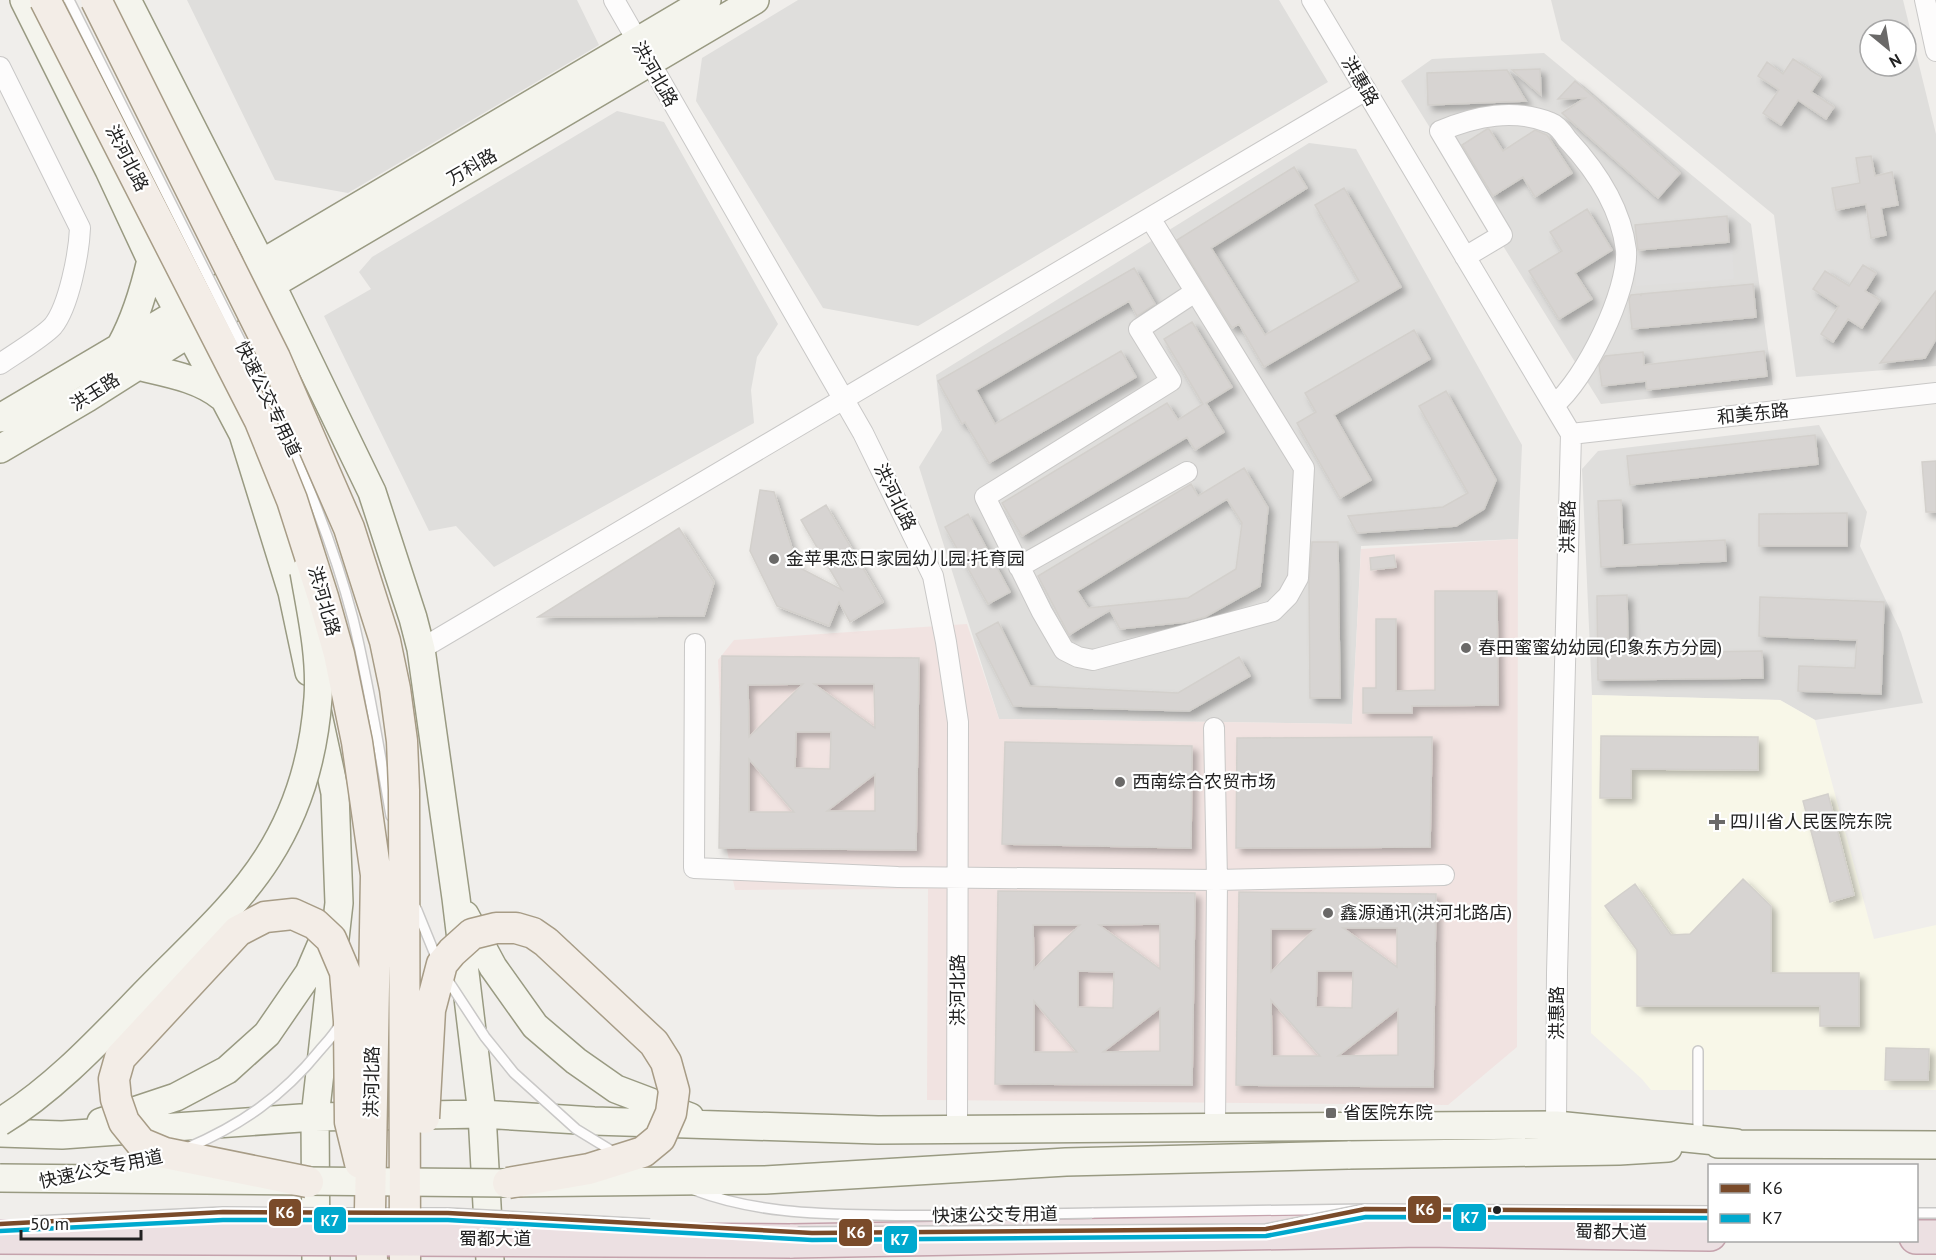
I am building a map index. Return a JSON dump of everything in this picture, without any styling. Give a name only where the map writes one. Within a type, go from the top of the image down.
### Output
[{"type":"highway","name":"蜀都大道","points":[[0,1237],[790,1241],[1422,1230],[1708,1234]]},
{"type":"highway","points":[[1918,1237],[1936,1237]]},
{"type":"main road","name":"洪河北路","points":[[45,0],[260,421],[292,500],[339,654],[357,742],[376,875],[370,1210],[372,1260]]},
{"type":"main road","name":"洪河北路","points":[[96,0],[275,358],[349,528],[385,641],[402,741],[406,1090],[405,1260]]},
{"type":"main road","points":[[308,1182],[165,1153],[141,1143],[124,1122],[116,1100],[114,1079],[120,1058],[238,931],[265,917],[294,914],[315,924],[331,939],[345,972],[349,1021],[350,1122],[370,1210]]},
{"type":"main road","points":[[404,1212],[423,1127],[430,1010],[442,964],[452,951],[472,934],[496,928],[516,928],[533,933],[546,942],[654,1043],[666,1062],[674,1091],[671,1113],[660,1138],[643,1152],[589,1169],[507,1183]]},
{"type":"street","points":[[24,0],[151,260],[243,434],[292,592],[335,793],[339,903],[315,1117],[316,1260]]},
{"type":"street","points":[[127,0],[266,274],[372,492],[413,618],[421,649],[456,898],[482,1114],[489,1260]]},
{"type":"street","name":"洪河北路","points":[[614,0],[863,433],[933,576],[958,722],[957,1129]]},
{"type":"street","name":"万科路","points":[[643,52],[707,0]]},
{"type":"street","name":"万科路","points":[[183,323],[643,52],[755,0]]},
{"type":"street","name":"洪惠路","points":[[1312,0],[1571,434],[1557,973],[1556,1125]]},
{"type":"street","points":[[1925,0],[1936,51]]},
{"type":"street","points":[[0,67],[80,228],[80,250],[67,297],[53,326],[0,364]]},
{"type":"street","points":[[421,649],[1366,90]]},
{"type":"street","points":[[1465,257],[1502,235],[1440,131],[1467,119],[1515,114],[1554,123],[1590,164],[1614,207],[1626,251],[1622,284],[1605,327],[1591,356],[1566,395],[1554,405]]},
{"type":"street","points":[[109,170],[192,127]]},
{"type":"street","points":[[1150,218],[1304,468],[1298,578],[1288,596],[1273,611],[1093,660],[1078,657],[1064,650],[1019,567],[985,497],[1171,381],[1139,329],[1195,292]]},
{"type":"street","points":[[151,260],[143,296],[133,323],[129,356],[167,373],[211,387],[222,397]]},
{"type":"street","name":"洪玉路","points":[[0,448],[129,356],[183,323]]},
{"type":"street","name":"洪玉路","points":[[0,418],[129,356]]},
{"type":"street","name":"和美东路","points":[[1571,434],[1936,393]]},
{"type":"street","points":[[1019,567],[1186,472]]},
{"type":"street","points":[[0,1122],[25,1107],[94,1045],[232,903],[268,857],[295,805],[310,759],[318,697],[316,640],[292,500]]},
{"type":"street","points":[[695,644],[694,868],[898,877],[1217,880],[1444,875]]},
{"type":"street","points":[[1214,728],[1217,880],[1215,1127]]},
{"type":"street","points":[[456,898],[493,967],[535,1026],[576,1061],[616,1089],[711,1124]]},
{"type":"street","points":[[37,1134],[106,1121],[176,1097],[227,1070],[267,1034],[309,973],[339,903]]},
{"type":"street","points":[[0,1133],[62,1135],[315,1117],[482,1114],[594,1121],[878,1130],[1556,1125],[1736,1143]]},
{"type":"street","points":[[0,1178],[507,1183],[765,1180],[1066,1162],[1620,1151],[1736,1143],[1936,1144]]},
{"type":"lane","name":"快速公交专用道","points":[[69,0],[295,453],[327,537],[352,618],[393,824],[418,915],[431,949],[451,988],[485,1038],[514,1073],[576,1129],[632,1164]]},
{"type":"lane","points":[[363,979],[381,930],[385,908]]},
{"type":"lane","name":"快速公交专用道","points":[[0,1187],[92,1174],[155,1162],[214,1137],[265,1106],[304,1070],[339,1028],[358,989]]},
{"type":"lane","points":[[1698,1051],[1698,1139]]},
{"type":"lane","name":"快速公交专用道","points":[[641,1170],[705,1194],[752,1206],[802,1214],[919,1216],[1365,1209],[1708,1211]]},
{"type":"lane","name":"快速公交专用道","points":[[0,1224],[223,1212],[448,1213],[812,1233],[1266,1229],[1365,1209]]},
{"type":"lane","points":[[1918,1213],[1936,1213]]},
{"type":"shaded area","points":[[187,0],[577,0],[599,45],[348,193],[275,180]]},
{"type":"shaded area","points":[[798,0],[1279,0],[1328,82],[918,326],[823,308],[696,101],[702,58]]},
{"type":"shaded area","points":[[1551,0],[1903,0],[1907,18],[1858,18],[1858,78],[1918,78],[1918,61],[1936,134],[1936,366],[1796,377],[1774,215],[1561,40]]},
{"type":"shaded area","points":[[1544,53],[1751,224],[1773,385],[1601,404],[1401,81],[1432,59]]},
{"type":"shaded area","points":[[617,111],[664,122],[778,324],[757,357],[751,390],[754,423],[494,567],[456,526],[429,531],[324,316],[371,289],[359,272],[372,257]]},
{"type":"shaded area","points":[[1309,143],[1356,149],[1522,445],[1518,539],[1361,546],[1352,724],[999,719],[919,467],[942,430],[936,375]]},
{"type":"shaded area","points":[[1732,246],[1734,279],[1636,286],[1635,256]]},
{"type":"shaded area","points":[[1819,425],[1867,512],[1860,546],[1901,632],[1923,703],[1815,720],[1780,700],[1592,695],[1582,469],[1598,451]]},
{"type":"shaded area","name":"西南综合农贸市场","points":[[1518,539],[1517,1047],[1448,1105],[927,1100],[928,889],[735,890],[725,840],[718,660],[734,640],[967,624],[999,719],[1352,724],[1361,549]]},
{"type":"shaded area","name":"四川省人民医院东院","points":[[1592,695],[1780,700],[1815,720],[1874,939],[1936,925],[1936,1090],[1651,1090],[1591,1033]]},
{"type":"building","points":[[1793,59],[1821,77],[1811,92],[1834,107],[1826,119],[1798,100],[1781,125],[1763,113],[1779,90],[1758,76],[1767,62],[1783,74]]},
{"type":"building","points":[[1540,69],[1541,95],[1512,70]]},
{"type":"building","points":[[1507,70],[1526,101],[1428,105],[1427,73]]},
{"type":"building","points":[[1575,81],[1680,173],[1658,198],[1562,113],[1585,98],[1558,99]]},
{"type":"building","points":[[1487,129],[1503,151],[1535,130],[1547,135],[1572,173],[1535,197],[1523,177],[1493,196],[1462,145]]},
{"type":"building","points":[[1871,156],[1875,176],[1892,172],[1898,205],[1881,208],[1886,235],[1871,238],[1866,204],[1836,210],[1832,188],[1860,183],[1856,158]]},
{"type":"building","points":[[1294,167],[1307,188],[1211,248],[1265,335],[1359,281],[1315,205],[1344,188],[1401,287],[1264,367],[1239,324],[1232,328],[1177,240]]},
{"type":"building","points":[[1587,209],[1612,250],[1575,273],[1592,299],[1559,319],[1529,271],[1562,251],[1550,232]]},
{"type":"building","points":[[1727,216],[1729,242],[1638,250],[1635,225]]},
{"type":"building","points":[[1863,265],[1876,273],[1865,291],[1880,300],[1862,328],[1848,319],[1833,342],[1821,334],[1839,306],[1813,289],[1825,271],[1849,286]]},
{"type":"building","points":[[1134,268],[1155,304],[1137,316],[1129,301],[976,390],[995,424],[1121,351],[1136,377],[989,463],[965,422],[962,424],[938,381]]},
{"type":"building","points":[[1753,284],[1756,317],[1632,329],[1629,299],[1631,295],[1640,294],[1641,296],[1641,294]]},
{"type":"building","points":[[1936,291],[1936,339],[1925,358],[1880,363]]},
{"type":"building","points":[[1192,322],[1232,387],[1206,403],[1224,432],[1195,450],[1187,437],[1022,536],[1002,503],[1167,403],[1178,420],[1203,404],[1164,339]]},
{"type":"building","points":[[1414,330],[1430,359],[1334,415],[1371,480],[1340,498],[1297,423],[1316,412],[1305,393]]},
{"type":"building","points":[[1764,351],[1767,376],[1647,390],[1646,381],[1602,386],[1599,365],[1605,356],[1643,352],[1644,365]]},
{"type":"building","points":[[1446,391],[1496,480],[1484,509],[1456,526],[1357,533],[1348,516],[1443,507],[1468,493],[1419,406]]},
{"type":"building","points":[[1815,435],[1818,464],[1630,485],[1627,456]]},
{"type":"building","points":[[1936,461],[1936,512],[1926,512],[1922,462]]},
{"type":"building","points":[[1244,468],[1268,508],[1260,586],[1205,617],[1186,622],[1120,629],[1110,610],[1069,635],[1038,576],[1191,484],[1198,496]],"holes":[[[1227,499],[1242,523],[1236,569],[1188,598],[1088,608],[1077,591]]]},
{"type":"building","name":"金苹果恋日家园幼儿园·托育园","points":[[760,490],[774,492],[798,567],[842,590],[801,520],[826,505],[883,602],[850,622],[839,602],[829,626],[777,606],[750,551]]},
{"type":"building","points":[[1621,500],[1623,545],[1725,540],[1726,561],[1601,567],[1598,501]]},
{"type":"building","points":[[1847,513],[1847,546],[1759,546],[1759,514]]},
{"type":"building","points":[[968,514],[1010,592],[988,604],[945,527]]},
{"type":"building","points":[[679,528],[714,582],[704,616],[538,617]]},
{"type":"building","points":[[1312,542],[1338,542],[1340,698],[1310,698],[1309,581]]},
{"type":"building","points":[[1394,555],[1396,567],[1371,570],[1370,558]]},
{"type":"building","name":"春田蜜蜜幼幼园(印象东方分园)","points":[[1435,591],[1497,591],[1498,705],[1412,706],[1412,713],[1363,713],[1363,688],[1376,688],[1376,619],[1396,619],[1396,691],[1435,690]]},
{"type":"building","points":[[1627,595],[1628,653],[1762,651],[1763,678],[1598,680],[1597,596]]},
{"type":"building","points":[[1760,597],[1884,602],[1881,694],[1798,691],[1799,666],[1855,668],[1857,640],[1759,636]]},
{"type":"building","points":[[998,622],[1030,686],[1178,693],[1239,657],[1250,676],[1189,711],[1013,706],[976,634]]},
{"type":"building","points":[[722,656],[919,658],[916,850],[719,848]],"holes":[[[803,684],[749,737],[748,685]],[[814,684],[874,684],[875,728]],[[796,732],[831,732],[830,769],[795,768]],[[749,759],[794,812],[749,812]],[[875,774],[875,811],[827,811]]]},
{"type":"building","points":[[1601,736],[1758,737],[1758,770],[1631,769],[1631,798],[1600,798]]},
{"type":"building","points":[[1432,737],[1430,847],[1236,848],[1237,738]]},
{"type":"building","points":[[1005,742],[1192,746],[1191,848],[1002,844]]},
{"type":"building","points":[[1828,794],[1854,895],[1830,902],[1803,801]]},
{"type":"building","points":[[1743,879],[1771,906],[1771,973],[1859,973],[1859,1026],[1820,1026],[1820,1006],[1637,1006],[1637,950],[1605,906],[1635,884],[1671,935],[1690,934]]},
{"type":"building","points":[[998,891],[1195,893],[1192,1085],[995,1084]],"holes":[[[1160,924],[1160,969],[1099,925]],[[1033,925],[1080,925],[1034,969]],[[1078,971],[1114,972],[1113,1008],[1078,1007]],[[1034,1001],[1077,1052],[1034,1052]],[[1160,1008],[1160,1051],[1103,1052]]]},
{"type":"building","points":[[1239,892],[1436,894],[1433,1087],[1236,1085]],"holes":[[[1343,928],[1397,928],[1397,967]],[[1271,929],[1315,929],[1271,972]],[[1317,971],[1353,971],[1352,1008],[1316,1007]],[[1271,1000],[1320,1056],[1272,1056]],[[1398,1009],[1398,1055],[1338,1056]]]},
{"type":"building","points":[[1886,1048],[1929,1049],[1928,1080],[1885,1080]]},
{"type":"transit line","name":"K6","points":[[0,1224],[223,1212],[448,1213],[812,1233],[1266,1229],[1365,1209],[1708,1211]]},
{"type":"transit line","name":"K7","points":[[0,1231],[223,1220],[448,1220],[812,1240],[1266,1236],[1366,1217],[1708,1218]]},
{"type":"place","name":"金苹果恋日家园幼儿园·托育园","points":[[774,559]]},
{"type":"place","name":"春田蜜蜜幼幼园(印象东方分园)","points":[[1466,648]]},
{"type":"place","name":"西南综合农贸市场","points":[[1120,782]]},
{"type":"place","name":"四川省人民医院东院","points":[[1717,822]]},
{"type":"place","name":"鑫源通讯(洪河北路店)","points":[[1328,913]]},
{"type":"place","name":"省医院东院","points":[[1331,1113]]}]
